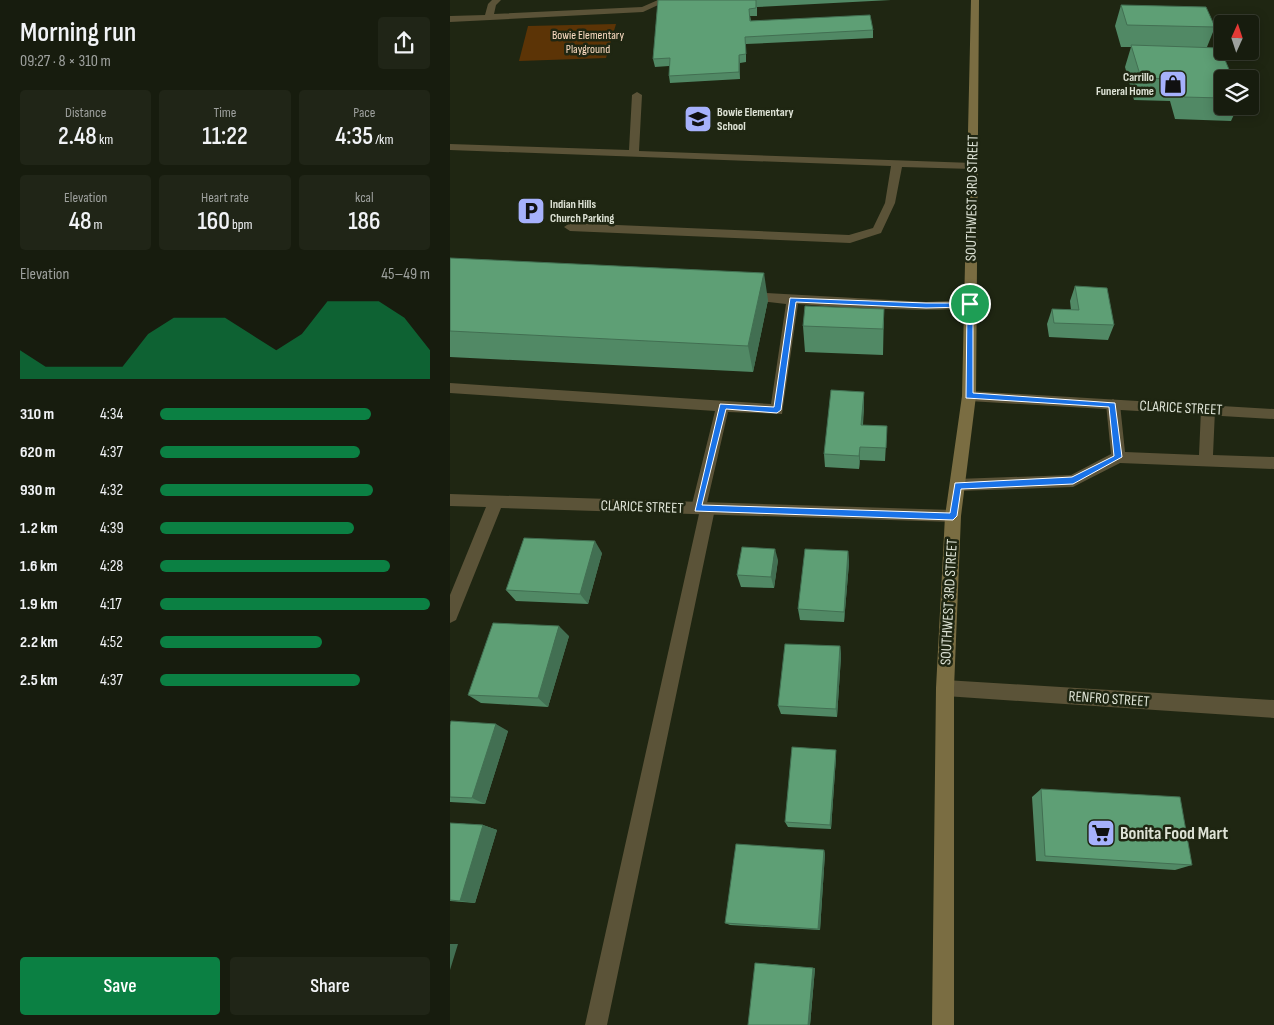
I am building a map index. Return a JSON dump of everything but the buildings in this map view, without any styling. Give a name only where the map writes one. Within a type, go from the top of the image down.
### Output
[{"type":"street","points":[[489,17],[492,4],[497,0]]},
{"type":"street","points":[[609,0],[610,10]]},
{"type":"street","points":[[450,19],[644,8],[665,0]]},
{"type":"street","name":"SOUTHWEST 3RD STREET","points":[[943,1025],[945,688],[953,516],[969,396],[975,0]]},
{"type":"street","points":[[634,154],[636,96]]},
{"type":"street","points":[[450,147],[973,166]]},
{"type":"street","points":[[570,227],[850,239],[877,230],[890,203],[896,163]]},
{"type":"street","points":[[738,295],[793,300],[926,306],[970,304]]},
{"type":"street","points":[[450,388],[777,410],[793,300]]},
{"type":"street","name":"CLARICE STREET","points":[[969,396],[1274,414]]},
{"type":"street","points":[[1113,404],[1118,457]]},
{"type":"street","points":[[596,1025],[723,406]]},
{"type":"street","points":[[1206,461],[1208,410]]},
{"type":"street","points":[[957,486],[1073,481],[1118,457],[1274,463]]},
{"type":"street","name":"CLARICE STREET","points":[[450,500],[953,516]]},
{"type":"street","points":[[450,615],[496,502]]},
{"type":"street","name":"RENFRO STREET","points":[[945,688],[1274,709]]},
{"type":"green space","name":"Bowie Elementary Playground","points":[[616,24],[606,58],[519,61],[528,26]]},
{"type":"place","name":"Carrillo Funeral Home","points":[[1173,84]]},
{"type":"place","name":"Bowie Elementary School","points":[[698,119]]},
{"type":"place","name":"Indian Hills Church Parking","points":[[531,211]]},
{"type":"place","name":"Bonita Food Mart","points":[[1101,833]]},
{"type":"route","points":[[793,300],[926,306],[970,304],[969,396],[1113,404],[1118,457],[1073,481],[957,486],[953,516],[698,508],[723,406],[777,410],[793,300]]}]
